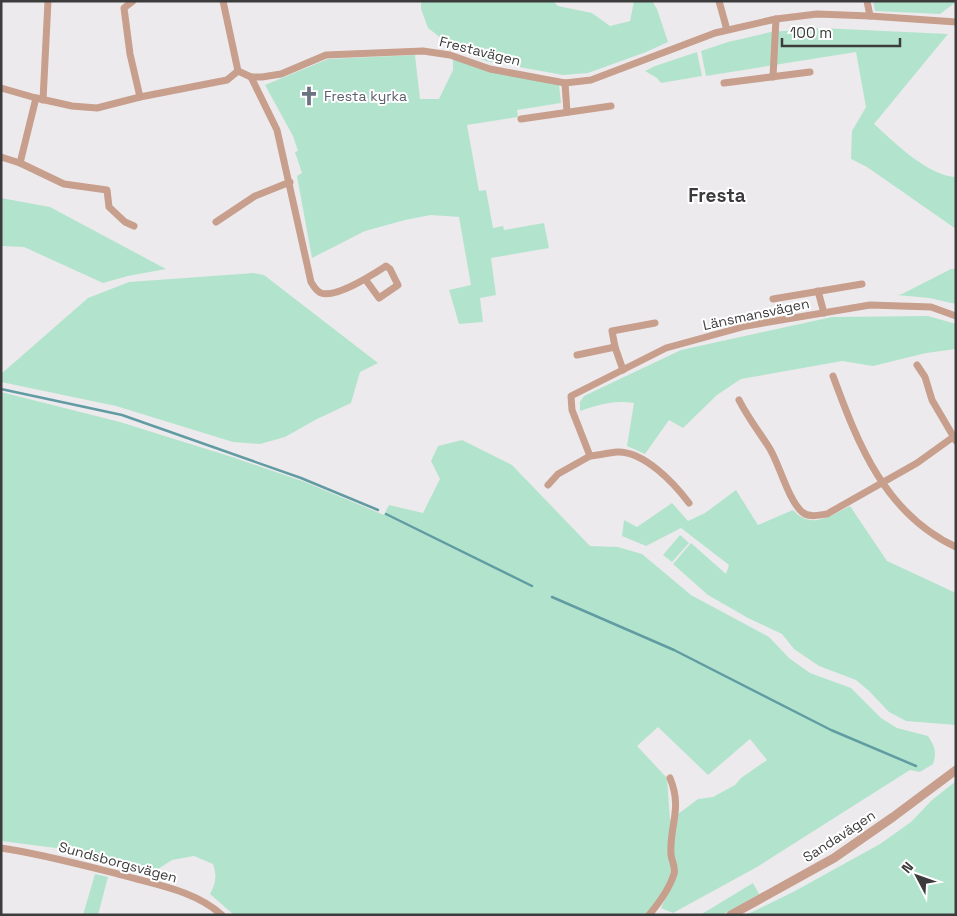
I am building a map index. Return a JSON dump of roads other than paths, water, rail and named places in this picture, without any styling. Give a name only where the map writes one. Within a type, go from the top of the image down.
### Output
[{"type":"street","points":[[20,163],[40,99],[48,1]]},
{"type":"street","points":[[133,1],[124,8],[130,54],[140,97]]},
{"type":"street","points":[[223,1],[238,71]]},
{"type":"street","points":[[719,1],[726,30]]},
{"type":"street","points":[[867,1],[870,16]]},
{"type":"street","name":"Frestavägen","points":[[251,77],[282,74],[326,55],[423,51],[450,55],[490,69],[565,83],[591,80],[726,30],[776,19],[817,14],[956,22]]},
{"type":"street","points":[[773,77],[776,19]]},
{"type":"street","points":[[1,88],[72,106],[97,108],[140,97],[227,80],[238,71]]},
{"type":"street","points":[[238,71],[251,77],[278,130],[314,289],[328,294],[365,279],[386,266],[390,269],[398,285],[380,298],[365,279]]},
{"type":"street","points":[[724,83],[810,72]]},
{"type":"street","points":[[565,83],[567,112]]},
{"type":"street","points":[[521,119],[611,106]]},
{"type":"street","points":[[1,156],[64,184],[107,190],[109,207],[125,222],[134,226]]},
{"type":"street","points":[[216,222],[255,196],[290,182]]},
{"type":"street","points":[[773,298],[862,284]]},
{"type":"street","points":[[818,291],[824,313]]},
{"type":"street","name":"Länsmansvägen","points":[[590,456],[572,410],[572,396],[666,348],[746,326],[870,305],[931,307],[956,316]]},
{"type":"street","points":[[623,370],[612,331],[656,323]]},
{"type":"street","points":[[577,355],[616,347]]},
{"type":"street","points":[[739,400],[748,419],[770,450],[795,503],[803,513],[815,516],[827,514],[917,463],[955,438],[932,400],[925,377],[917,365]]},
{"type":"street","points":[[833,376],[853,432],[890,495],[932,534],[956,547]]},
{"type":"street","points":[[548,485],[558,474],[590,456],[619,452],[639,457],[676,486],[689,503]]},
{"type":"street","name":"Sandavägen","points":[[731,915],[834,858],[956,770]]},
{"type":"street","points":[[649,915],[662,899],[674,873],[671,856],[677,802],[676,791],[670,778]]},
{"type":"street","name":"Sundsborgsvägen","points":[[1,848],[40,854],[176,889],[210,906],[222,915]]},
{"type":"waterway","points":[[1,389],[122,415],[301,478],[378,510]]},
{"type":"waterway","points":[[386,514],[532,586]]},
{"type":"waterway","points":[[552,597],[674,650],[831,730],[916,766]]},
{"type":"place","name":"Fresta kyrka","points":[[309,96]]},
{"type":"district","name":"Fresta","points":[[717,195]]}]
